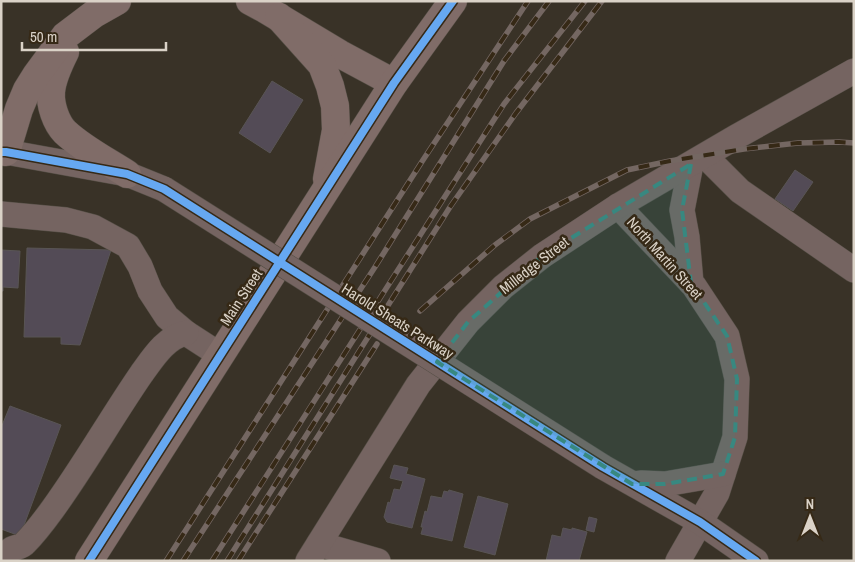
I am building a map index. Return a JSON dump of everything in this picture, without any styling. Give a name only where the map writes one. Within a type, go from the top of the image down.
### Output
[{"type":"main road","points":[[4,152],[27,90],[65,36],[94,14],[117,1]]},
{"type":"main road","points":[[250,1],[340,54],[394,83]]},
{"type":"main road","name":"Main Street","points":[[89,561],[394,83],[453,1]]},
{"type":"main road","points":[[279,17],[322,65],[330,86],[335,106],[336,130],[324,193]]},
{"type":"main road","points":[[77,27],[57,68],[51,92],[53,111],[64,131],[127,174]]},
{"type":"street","name":"Milledge Street","points":[[313,552],[418,385],[468,322],[503,287],[542,256],[618,206],[854,71]]},
{"type":"street","name":"Harold Sheats Parkway","points":[[4,152],[127,174],[164,189],[603,467],[700,522],[756,561]]},
{"type":"street","points":[[691,283],[687,237],[682,210],[698,160],[854,270]]},
{"type":"street","name":"North Martin Street","points":[[618,206],[691,283],[727,336],[737,379],[735,437],[717,493],[678,561]]},
{"type":"street","points":[[1,214],[66,220],[93,227],[128,246],[140,266],[150,290],[167,317],[186,333],[220,355]]},
{"type":"street","points":[[2,561],[12,549],[24,545],[52,510],[128,393],[152,360],[171,339],[186,333]]},
{"type":"street","points":[[632,484],[665,484],[723,474]]},
{"type":"street","points":[[313,552],[378,561]]},
{"type":"highlighted area","points":[[691,164],[682,210],[691,283],[727,336],[737,379],[735,437],[723,474],[665,484],[632,484],[437,362],[468,322],[542,256]]},
{"type":"building","points":[[272,81],[303,100],[270,153],[239,133]]},
{"type":"building","points":[[795,170],[813,182],[793,211],[775,199]]},
{"type":"building","points":[[27,248],[111,250],[80,345],[61,344],[61,337],[24,337]]},
{"type":"building","points":[[1,250],[20,251],[18,288],[3,287],[3,291],[1,291]]},
{"type":"building","points":[[10,406],[61,425],[20,536],[1,529],[1,428]]},
{"type":"building","points":[[394,465],[408,468],[406,474],[425,479],[412,528],[387,522],[384,517],[394,489],[400,490],[403,481],[390,478]]},
{"type":"building","points":[[449,490],[463,494],[452,541],[421,534],[425,511],[427,512],[431,496],[442,498],[444,491],[448,492]]},
{"type":"building","points":[[478,496],[508,504],[495,555],[464,547]]},
{"type":"building","points":[[589,517],[597,519],[594,532],[586,530]]},
{"type":"building","points":[[563,528],[587,532],[579,561],[546,561],[552,535],[561,537]]},
{"type":"railway","points":[[166,561],[423,160],[528,1]]},
{"type":"railway","points":[[183,561],[375,267],[504,61],[549,1]]},
{"type":"railway","points":[[212,561],[504,104],[585,1]]},
{"type":"railway","points":[[227,561],[450,207],[516,113],[602,1]]},
{"type":"railway","points":[[420,311],[495,245],[530,219],[627,170],[744,149],[798,143],[854,143]]},
{"type":"railway","points":[[238,561],[377,344]]},
{"type":"cycle path","points":[[89,561],[394,83],[453,1]]},
{"type":"cycle path","points":[[1,152],[127,174],[164,189],[603,467],[700,522],[756,561]]}]
